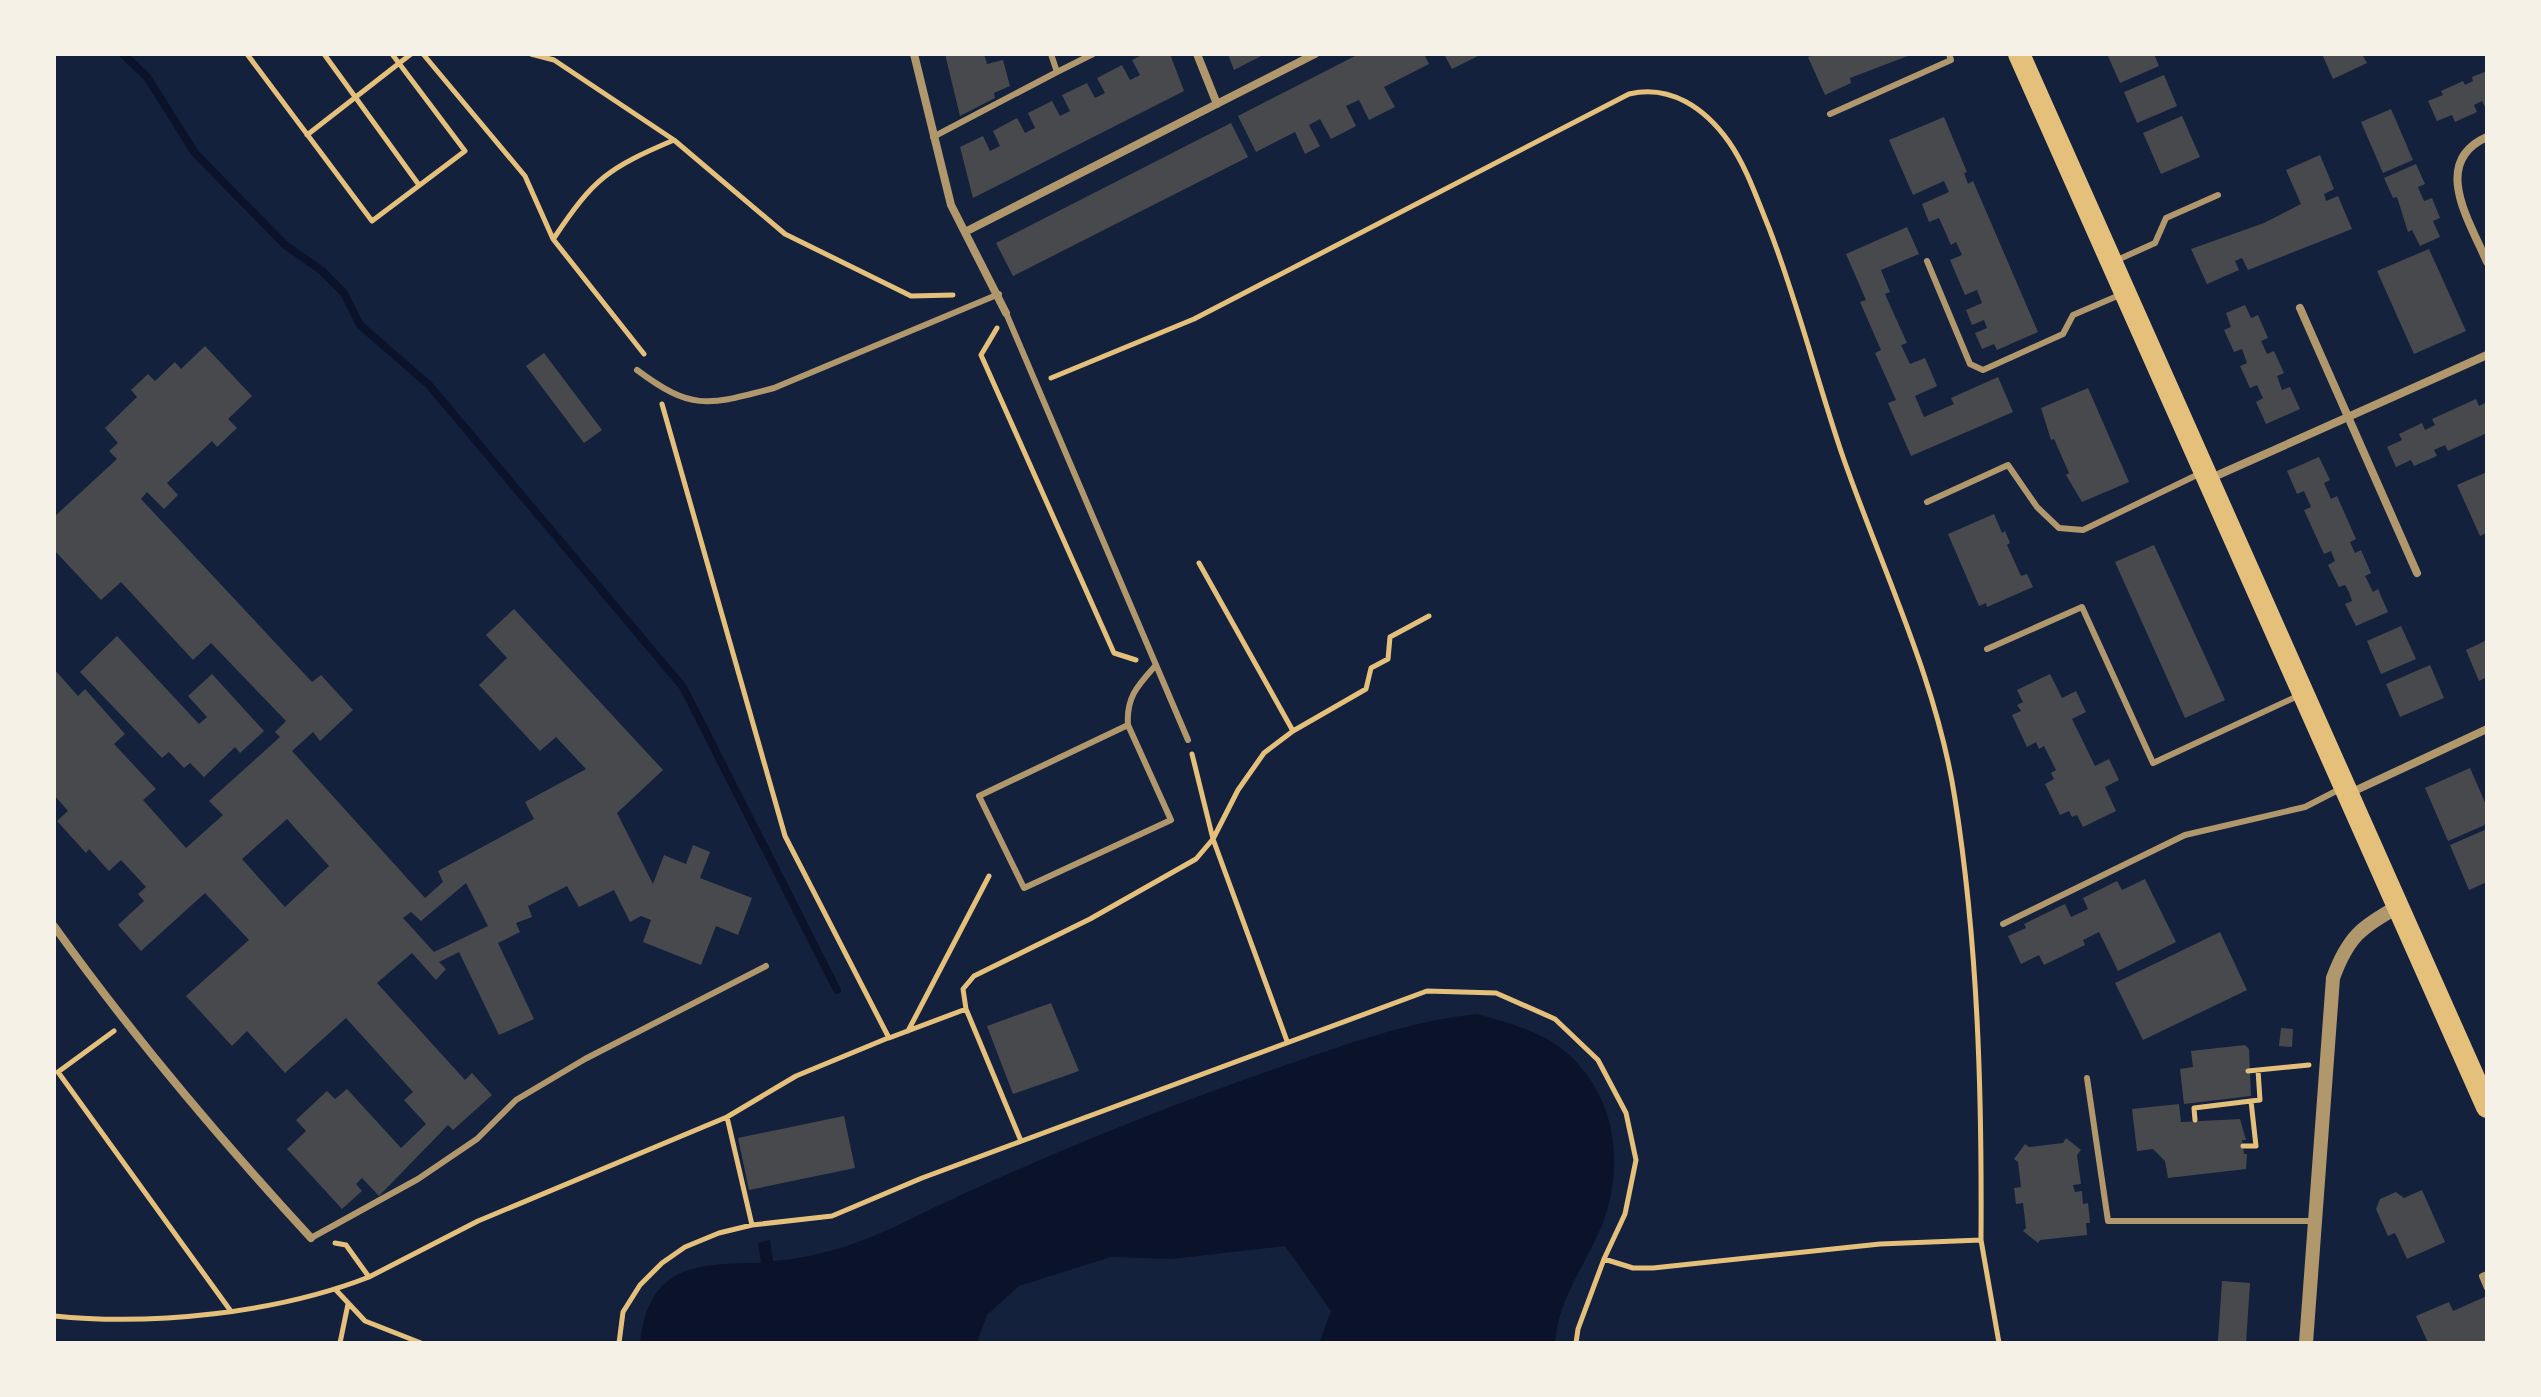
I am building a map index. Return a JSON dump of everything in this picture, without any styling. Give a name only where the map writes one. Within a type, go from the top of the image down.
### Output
[{"type":"highway","points":[[2019,54],[2487,1107]]},
{"type":"street","points":[[914,54],[951,205],[1006,313]]},
{"type":"street","points":[[1197,54],[1217,104]]},
{"type":"street","points":[[965,232],[1315,54]]},
{"type":"street","points":[[2487,137],[2463,153],[2455,172],[2459,198],[2487,262]]},
{"type":"street","points":[[2300,308],[2417,573]]},
{"type":"street","points":[[2206,476],[2487,355]]},
{"type":"street","points":[[2347,790],[2487,729]]},
{"type":"street","points":[[2306,1343],[2333,978],[2344,948],[2364,926],[2399,906]]},
{"type":"street","points":[[54,926],[124,1024],[232,1152],[311,1238]]},
{"type":"lane","points":[[1051,54],[1057,72]]},
{"type":"lane","points":[[933,137],[1093,54]]},
{"type":"lane","points":[[1830,114],[1951,60],[1949,54]]},
{"type":"lane","points":[[2112,262],[2155,243],[2166,218],[2218,195]]},
{"type":"lane","points":[[1927,261],[1970,364],[1983,370],[2063,334],[2073,315],[2125,292]]},
{"type":"lane","points":[[637,370],[685,401],[710,403],[774,388],[999,294]]},
{"type":"lane","points":[[1006,313],[1188,740]]},
{"type":"lane","points":[[1927,502],[2008,465],[2037,507],[2059,528],[2083,530],[2206,476]]},
{"type":"lane","points":[[1987,649],[2082,607],[2153,763],[2304,694]]},
{"type":"lane","points":[[1128,725],[979,796],[1024,888],[1171,820],[1128,725],[1127,708],[1132,693],[1156,665]]},
{"type":"lane","points":[[2003,924],[2185,835],[2305,807],[2347,790]]},
{"type":"lane","points":[[311,1238],[418,1179],[477,1139],[516,1100],[585,1059],[766,966]]},
{"type":"lane","points":[[2087,1078],[2108,1221],[2315,1221]]},
{"type":"lane","points":[[2487,1274],[2482,1276],[2487,1288]]},
{"type":"path","points":[[247,54],[372,221],[465,151],[392,54]]},
{"type":"path","points":[[324,54],[419,185]]},
{"type":"path","points":[[307,135],[411,54]]},
{"type":"path","points":[[423,54],[525,176],[553,239],[650,361],[785,836],[889,1038]]},
{"type":"path","points":[[531,54],[554,60],[674,140],[785,234],[911,296],[955,295]]},
{"type":"path","points":[[1036,384],[1194,319],[1629,94],[1649,89],[1671,93],[1695,107],[1728,141],[1751,182],[1815,360],[1842,453],[1938,722],[1955,796],[1981,1036],[1981,1240],[1999,1343]]},
{"type":"path","points":[[553,239],[583,194],[620,163],[674,140]]},
{"type":"path","points":[[1006,313],[981,355],[1114,653],[1156,665]]},
{"type":"path","points":[[1199,563],[1293,731]]},
{"type":"path","points":[[1021,1141],[966,1009],[963,989],[974,976],[1090,919],[1196,859],[1213,839],[1238,790],[1264,753],[1293,731],[1366,689],[1371,668],[1388,659],[1390,637],[1429,616]]},
{"type":"path","points":[[1188,740],[1213,839],[1287,1041]]},
{"type":"path","points":[[908,1031],[989,876]]},
{"type":"path","points":[[619,1343],[623,1312],[640,1285],[662,1263],[719,1233],[752,1225],[832,1216],[1021,1141],[1427,991],[1496,993],[1555,1019],[1598,1060],[1626,1113],[1636,1160],[1625,1214],[1604,1259],[1578,1329],[1576,1343]]},
{"type":"path","points":[[54,1316],[142,1319],[230,1310],[336,1290],[369,1277],[478,1221],[727,1117],[796,1076],[966,1009]]},
{"type":"path","points":[[124,1024],[58,1072],[230,1310]]},
{"type":"path","points":[[2248,1071],[2297,1064],[2326,1066]]},
{"type":"path","points":[[2195,1120],[2194,1108],[2260,1100],[2258,1070]]},
{"type":"path","points":[[2243,1146],[2256,1146],[2251,1101]]},
{"type":"path","points":[[727,1117],[752,1225]]},
{"type":"path","points":[[311,1238],[346,1245],[369,1277]]},
{"type":"path","points":[[1604,1259],[1633,1268],[1653,1268],[1880,1244],[1981,1240]]},
{"type":"path","points":[[336,1290],[365,1321],[421,1343]]},
{"type":"path","points":[[340,1343],[348,1303]]},
{"type":"water","points":[[1477,1014],[1531,1031],[1561,1048],[1580,1065],[1594,1085],[1611,1130],[1614,1154],[1609,1202],[1596,1240],[1561,1311],[1555,1343],[1319,1343],[1331,1311],[1285,1246],[1172,1259],[1111,1257],[1019,1286],[987,1315],[977,1343],[640,1343],[645,1317],[653,1298],[664,1284],[679,1274],[715,1265],[761,1263],[758,1243],[770,1240],[773,1261],[853,1244],[1049,1156],[1204,1094],[1379,1034]]},
{"type":"building","points":[[945,54],[984,54],[987,64],[1003,60],[1010,86],[994,93],[995,98],[960,116]]},
{"type":"building","points":[[1144,54],[1170,54],[1184,91],[973,198],[960,147],[983,136],[990,151],[1000,146],[993,131],[1017,118],[1025,133],[1035,128],[1028,113],[1052,101],[1060,116],[1070,111],[1062,95],[1087,83],[1095,98],[1105,93],[1097,78],[1122,65],[1130,80],[1140,75],[1132,60]]},
{"type":"building","points":[[1228,54],[1265,54],[1234,70]]},
{"type":"building","points":[[1359,54],[1424,54],[1429,64],[1384,87],[1395,107],[1369,120],[1359,100],[1346,106],[1356,126],[1331,139],[1320,119],[1309,125],[1320,146],[1305,154],[1295,132],[1256,152],[1238,116]]},
{"type":"building","points":[[1444,54],[1476,54],[1478,56],[1452,69]]},
{"type":"building","points":[[1815,54],[1913,54],[1850,78],[1851,83],[1825,95],[1808,57]]},
{"type":"building","points":[[2107,54],[2154,54],[2159,66],[2120,83]]},
{"type":"building","points":[[2322,54],[2362,54],[2367,63],[2333,79]]},
{"type":"building","points":[[2487,71],[2487,111],[2482,101],[2474,105],[2477,112],[2455,122],[2452,115],[2437,121],[2428,101],[2443,95],[2441,91],[2463,81],[2465,85],[2473,81],[2472,77]]},
{"type":"building","points":[[2164,75],[2177,106],[2137,123],[2124,92]]},
{"type":"building","points":[[2391,109],[2413,160],[2383,173],[2361,122]]},
{"type":"building","points":[[2182,116],[2200,157],[2161,174],[2143,133]]},
{"type":"building","points":[[1944,117],[1967,172],[1964,173],[1968,184],[1973,181],[2038,332],[1997,350],[1994,344],[1982,349],[1975,333],[1987,328],[1984,320],[1972,325],[1966,310],[1982,303],[1977,290],[1965,295],[1950,260],[1962,255],[1956,242],[1951,245],[1939,218],[1929,222],[1922,204],[1949,192],[1944,181],[1913,195],[1889,140]]},
{"type":"building","points":[[1231,123],[1248,157],[1013,276],[996,243]]},
{"type":"building","points":[[2320,155],[2334,189],[2324,194],[2326,201],[2338,196],[2352,229],[2248,270],[2242,258],[2235,261],[2239,270],[2207,284],[2191,249],[2264,223],[2301,204],[2286,170]]},
{"type":"building","points":[[2416,164],[2425,184],[2418,187],[2424,201],[2432,198],[2440,218],[2433,221],[2440,237],[2420,246],[2412,230],[2408,232],[2397,197],[2393,198],[2384,178]]},
{"type":"building","points":[[1907,227],[1919,254],[1881,270],[1890,292],[1885,294],[1907,343],[1901,345],[1910,364],[1925,358],[1937,386],[1915,396],[1924,417],[1954,404],[1951,398],[1998,377],[2013,412],[1911,456],[1888,403],[1896,400],[1875,353],[1881,350],[1860,302],[1866,300],[1846,254]]},
{"type":"building","points":[[2429,249],[2466,331],[2414,354],[2377,271]]},
{"type":"building","points":[[2245,305],[2251,318],[2258,315],[2268,338],[2261,341],[2267,354],[2274,351],[2284,373],[2277,376],[2282,390],[2290,387],[2300,409],[2266,424],[2256,402],[2263,398],[2257,385],[2250,388],[2240,366],[2247,363],[2242,349],[2234,352],[2224,330],[2231,327],[2226,313]]},
{"type":"building","points":[[205,346],[252,396],[228,419],[237,428],[217,447],[212,441],[167,483],[178,495],[164,509],[147,492],[141,499],[312,682],[321,675],[353,710],[320,741],[313,732],[292,751],[425,898],[443,882],[438,871],[534,819],[525,802],[586,769],[556,737],[540,751],[479,685],[507,658],[486,635],[514,609],[663,770],[617,813],[653,884],[664,855],[686,864],[693,845],[710,852],[700,878],[752,898],[738,935],[716,926],[701,965],[643,942],[651,920],[641,916],[630,922],[614,890],[579,907],[567,886],[528,906],[532,917],[516,923],[520,932],[498,943],[534,1019],[499,1035],[459,952],[439,962],[446,969],[436,980],[412,953],[377,983],[465,1080],[472,1073],[492,1095],[453,1130],[448,1125],[379,1196],[362,1178],[356,1184],[362,1191],[342,1209],[287,1149],[306,1131],[296,1120],[327,1091],[335,1099],[347,1089],[401,1148],[426,1124],[404,1100],[413,1092],[346,1018],[285,1073],[247,1031],[232,1046],[186,996],[249,940],[205,893],[141,951],[118,925],[144,901],[138,894],[146,887],[121,860],[109,871],[89,849],[86,853],[57,821],[68,811],[54,795],[54,669],[78,696],[85,689],[125,734],[114,744],[156,789],[143,800],[186,848],[223,815],[209,801],[280,737],[275,732],[286,721],[211,643],[193,660],[121,582],[101,600],[54,550],[54,517],[117,459],[109,451],[118,443],[105,428],[137,397],[131,390],[148,374],[155,381],[175,362],[181,369]],"holes":[[[287,819],[329,866],[285,907],[242,859]],[[466,883],[488,926],[434,952],[403,918],[411,912],[421,921]]]},
{"type":"building","points":[[544,353],[602,430],[584,443],[526,366]]},
{"type":"building","points":[[2088,388],[2129,482],[2082,502],[2066,475],[2069,473],[2054,439],[2051,440],[2041,408]]},
{"type":"building","points":[[2476,399],[2479,406],[2487,402],[2487,433],[2448,451],[2445,445],[2434,450],[2437,456],[2414,466],[2411,460],[2396,467],[2387,447],[2402,440],[2399,434],[2422,423],[2425,430],[2435,425],[2432,419]]},
{"type":"building","points":[[2319,457],[2330,480],[2324,483],[2331,499],[2337,496],[2356,539],[2350,542],[2355,553],[2361,550],[2371,573],[2365,576],[2373,592],[2378,589],[2388,612],[2356,626],[2345,604],[2352,601],[2349,592],[2345,585],[2339,587],[2328,565],[2335,561],[2331,551],[2324,554],[2304,510],[2311,507],[2304,491],[2297,494],[2287,471]]},
{"type":"building","points":[[2487,472],[2487,533],[2480,536],[2457,485]]},
{"type":"building","points":[[1994,514],[2002,533],[2005,531],[2010,543],[2007,545],[2021,576],[2027,574],[2033,587],[1987,607],[1986,603],[1979,606],[1948,534]]},
{"type":"building","points":[[2154,545],[2225,700],[2185,718],[2115,562]]},
{"type":"building","points":[[2401,626],[2416,659],[2381,674],[2367,641]]},
{"type":"building","points":[[117,636],[199,724],[207,717],[188,696],[212,674],[264,731],[240,753],[235,747],[204,777],[190,763],[184,768],[169,752],[162,758],[80,672]]},
{"type":"building","points":[[2487,640],[2487,677],[2479,681],[2466,650]]},
{"type":"building","points":[[2430,665],[2444,698],[2400,717],[2386,684]]},
{"type":"building","points":[[2050,674],[2062,698],[2076,691],[2086,712],[2072,719],[2095,766],[2109,759],[2119,780],[2105,787],[2116,811],[2083,827],[2077,815],[2072,817],[2069,811],[2060,815],[2045,784],[2054,779],[2051,773],[2056,770],[2044,746],[2039,749],[2036,742],[2027,747],[2012,715],[2021,711],[2017,705],[2023,702],[2017,690]]},
{"type":"building","points":[[2470,768],[2487,807],[2487,824],[2448,841],[2425,788]]},
{"type":"building","points":[[2487,829],[2487,882],[2469,890],[2450,845]]},
{"type":"building","points":[[2145,879],[2176,942],[2118,971],[2099,932],[2083,940],[2085,945],[2044,965],[2039,955],[2021,964],[2008,936],[2026,928],[2024,924],[2065,904],[2071,917],[2088,909],[2083,898],[2117,881],[2122,890]]},
{"type":"building","points":[[2220,932],[2247,990],[2143,1040],[2115,983]]},
{"type":"building","points":[[1051,1003],[1079,1071],[1013,1094],[987,1026]]},
{"type":"building","points":[[2281,1028],[2293,1029],[2292,1047],[2279,1046]]},
{"type":"building","points":[[2245,1045],[2249,1049],[2251,1096],[2184,1104],[2180,1069],[2193,1067],[2191,1051]]},
{"type":"building","points":[[2179,1104],[2181,1122],[2240,1119],[2246,1140],[2242,1140],[2244,1154],[2247,1154],[2246,1169],[2168,1178],[2165,1161],[2153,1149],[2137,1151],[2132,1109]]},
{"type":"building","points":[[844,1116],[855,1168],[749,1190],[738,1138]]},
{"type":"building","points":[[2066,1138],[2081,1150],[2077,1155],[2081,1184],[2073,1185],[2075,1192],[2082,1191],[2083,1204],[2088,1203],[2090,1223],[2086,1223],[2087,1235],[2040,1240],[2038,1243],[2023,1231],[2026,1228],[2023,1203],[2016,1204],[2014,1188],[2021,1187],[2018,1162],[2014,1159],[2025,1144],[2029,1147],[2063,1143]]},
{"type":"building","points":[[2422,1190],[2445,1242],[2407,1259],[2395,1233],[2388,1236],[2376,1209],[2380,1199],[2396,1192],[2404,1198]]},
{"type":"building","points":[[2222,1281],[2250,1283],[2246,1343],[2218,1341]]},
{"type":"building","points":[[2487,1296],[2487,1343],[2428,1343],[2416,1316],[2449,1302],[2453,1311]]},
{"type":"waterway","points":[[123,54],[147,77],[195,153],[284,244],[322,271],[344,293],[360,325],[429,385],[683,687],[837,990]]}]
